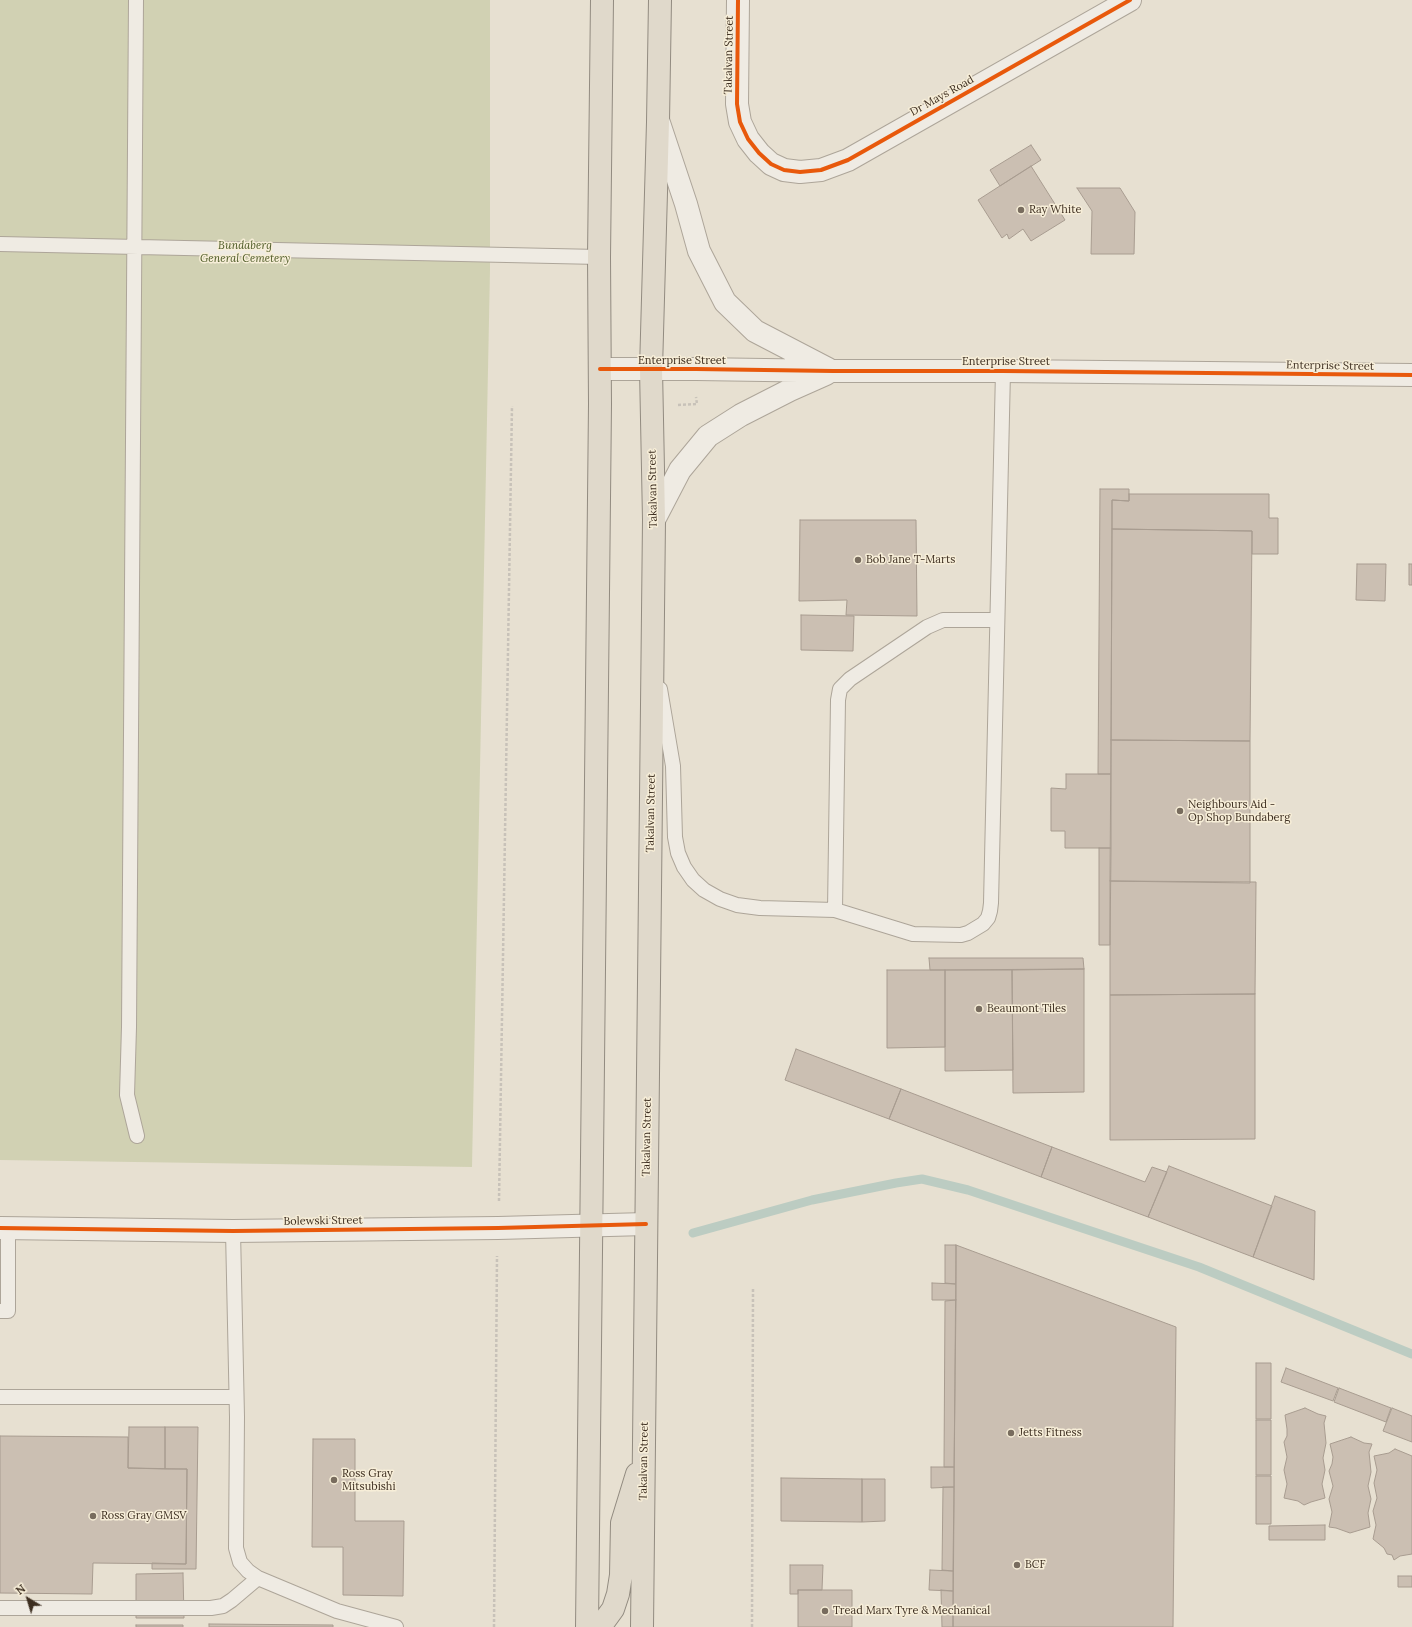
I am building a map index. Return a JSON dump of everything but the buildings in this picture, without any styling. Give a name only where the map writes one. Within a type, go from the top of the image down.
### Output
[{"type":"highway","points":[[587,1627],[600,369],[599,257],[602,0]]},
{"type":"highway","name":"Takalvan Street","points":[[642,1627],[654,520],[651,369],[660,0]]},
{"type":"highway","points":[[596,1627],[605,1620],[613,1609],[618,1594],[621,1576],[622,1523],[644,1450]]},
{"type":"street","name":"Takalvan Street","points":[[738,0],[737,104],[740,122],[748,140],[759,153]]},
{"type":"street","name":"Dr Mays Road","points":[[759,153],[771,164],[784,170],[800,172],[821,170],[848,160],[1130,0]]},
{"type":"street","points":[[658,122],[686,204],[699,251],[725,302],[755,330],[833,372]]},
{"type":"street","name":"Enterprise Street","points":[[600,369],[833,372],[1003,371],[1412,376]]},
{"type":"street","points":[[654,520],[680,470],[708,436],[741,415],[790,390],[833,372]]},
{"type":"street","name":"Bolewski Street","points":[[4,1228],[233,1231],[498,1228],[646,1224]]},
{"type":"lane","points":[[136,0],[129,1019],[127,1095],[137,1136]]},
{"type":"lane","points":[[0,244],[599,257]]},
{"type":"lane","points":[[653,649],[673,766],[675,838],[678,853],[684,867],[693,880],[704,890],[720,899],[737,905],[760,908],[835,910],[913,934],[961,935],[968,933],[983,924],[988,918],[991,903],[1003,371]]},
{"type":"lane","points":[[835,910],[838,700],[840,689],[850,679],[927,627],[943,620],[997,620]]},
{"type":"lane","points":[[0,1311],[8,1311],[4,1228]]},
{"type":"lane","points":[[233,1231],[236,1397],[236,1548],[240,1562],[248,1571],[258,1578],[337,1611],[396,1627]]},
{"type":"lane","points":[[0,1397],[236,1397]]},
{"type":"lane","points":[[0,1608],[211,1608],[223,1606],[258,1578]]},
{"type":"path","points":[[677,405],[697,404],[696,397]]},
{"type":"path","points":[[494,1627],[498,1228],[512,406]]},
{"type":"path","points":[[752,1627],[753,1287]]},
{"type":"green space","name":"Bundaberg General Cemetery","points":[[0,0],[490,0],[490,270],[472,1167],[0,1160]]},
{"type":"waterway","points":[[693,1233],[812,1200],[922,1179],[968,1190],[1199,1267],[1412,1354]]},
{"type":"cycle path","points":[[738,0],[737,104],[740,122],[748,139],[759,153],[771,164],[784,170],[800,172],[821,170],[848,160],[1130,0]]},
{"type":"cycle path","points":[[600,369],[1412,375]]},
{"type":"cycle path","points":[[0,1228],[233,1231],[498,1228],[646,1224]]},
{"type":"place","name":"Ray White","points":[[1021,210]]},
{"type":"place","name":"Bob Jane T-Marts","points":[[858,560]]},
{"type":"place","name":"Neighbours Aid - Op Shop Bundaberg","points":[[1180,811]]},
{"type":"place","name":"Beaumont Tiles","points":[[979,1009]]},
{"type":"place","name":"Jetts Fitness","points":[[1011,1433]]},
{"type":"place","name":"Ross Gray Mitsubishi","points":[[334,1480]]},
{"type":"place","name":"Ross Gray GMSV","points":[[93,1516]]},
{"type":"place","name":"BCF","points":[[1017,1565]]},
{"type":"place","name":"Tread Marx Tyre & Mechanical","points":[[825,1611]]}]
